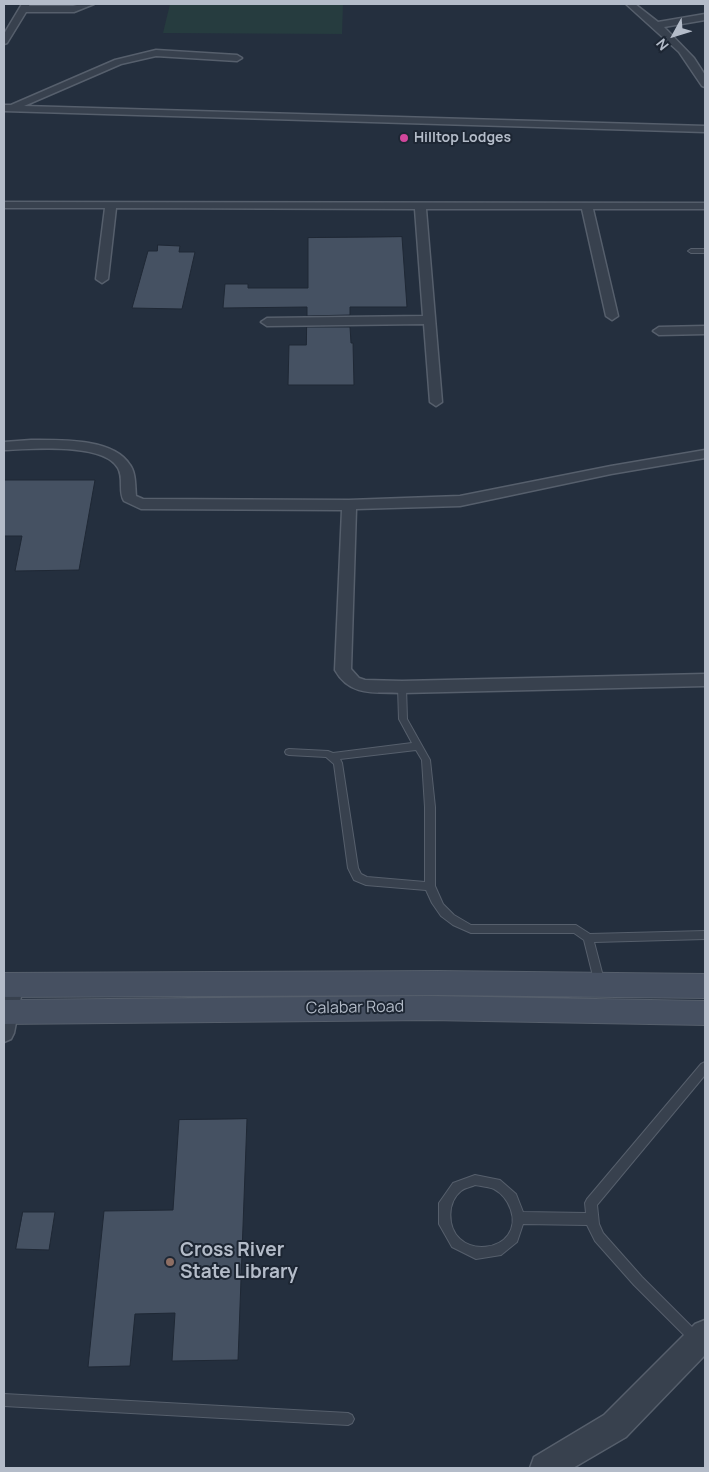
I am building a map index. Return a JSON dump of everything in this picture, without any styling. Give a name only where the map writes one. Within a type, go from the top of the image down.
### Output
[{"type":"main road","name":"Calabar Road","points":[[6,1006],[241,983],[705,986]]},
{"type":"main road","name":"Calabar Road","points":[[6,1006],[430,1008],[705,1013]]},
{"type":"street","points":[[4,41],[7,31],[25,6],[74,9],[90,4]]},
{"type":"street","points":[[630,4],[656,25],[690,59],[704,79]]},
{"type":"street","points":[[656,25],[705,17]]},
{"type":"street","points":[[7,108],[118,62],[136,57],[156,53],[237,58]]},
{"type":"street","points":[[7,108],[705,129]]},
{"type":"street","points":[[4,205],[705,206]]},
{"type":"street","points":[[102,279],[111,206]]},
{"type":"street","points":[[420,206],[436,402]]},
{"type":"street","points":[[587,206],[612,316]]},
{"type":"street","points":[[267,322],[429,320]]},
{"type":"street","points":[[659,331],[705,330]]},
{"type":"street","points":[[4,446],[53,444],[101,451],[114,456],[125,468],[129,498],[141,504],[349,505],[460,501],[611,470],[705,454]]},
{"type":"street","points":[[349,505],[345,649],[342,670],[353,682],[365,686],[402,687],[705,680]]},
{"type":"street","points":[[545,1468],[615,1426],[702,1338]]},
{"type":"lane","points":[[691,251],[705,251]]},
{"type":"lane","points":[[402,687],[403,719],[426,760],[430,807],[430,886],[433,898],[457,924],[471,929],[576,929],[588,938],[705,935]]},
{"type":"lane","points":[[331,757],[419,746]]},
{"type":"lane","points":[[289,752],[328,754],[338,763],[353,868],[357,877],[366,881],[430,886]]},
{"type":"lane","points":[[588,938],[600,984]]},
{"type":"lane","points":[[702,1338],[613,1254],[599,1237],[592,1225],[592,1203],[705,1067]]},
{"type":"lane","points":[[475,1180],[496,1184],[512,1198],[519,1218],[513,1238],[502,1247],[497,1251],[476,1253],[456,1243],[445,1224],[445,1203],[457,1187],[475,1180]]},
{"type":"lane","points":[[519,1218],[592,1219]]},
{"type":"lane","points":[[4,1400],[348,1419]]},
{"type":"green space","points":[[170,4],[343,4],[342,34],[163,33]]},
{"type":"building","points":[[402,237],[407,307],[350,307],[350,315],[307,316],[307,307],[223,308],[225,284],[248,284],[248,288],[308,288],[308,238]]},
{"type":"building","points":[[158,245],[180,246],[179,252],[195,252],[182,309],[132,308],[148,251],[157,251]]},
{"type":"building","points":[[307,327],[350,327],[351,343],[353,343],[354,385],[288,385],[289,345],[306,345]]},
{"type":"building","points":[[4,480],[95,480],[79,570],[15,571],[22,536],[4,536]]},
{"type":"building","name":"Cross River State Library","points":[[247,1119],[238,1360],[172,1361],[175,1313],[135,1314],[130,1366],[88,1367],[104,1211],[173,1210],[179,1120]]},
{"type":"building","points":[[23,1212],[55,1212],[49,1250],[16,1249]]},
{"type":"place","name":"Hilltop Lodges","points":[[404,138]]},
{"type":"place","name":"Cross River State Library","points":[[170,1262]]}]
